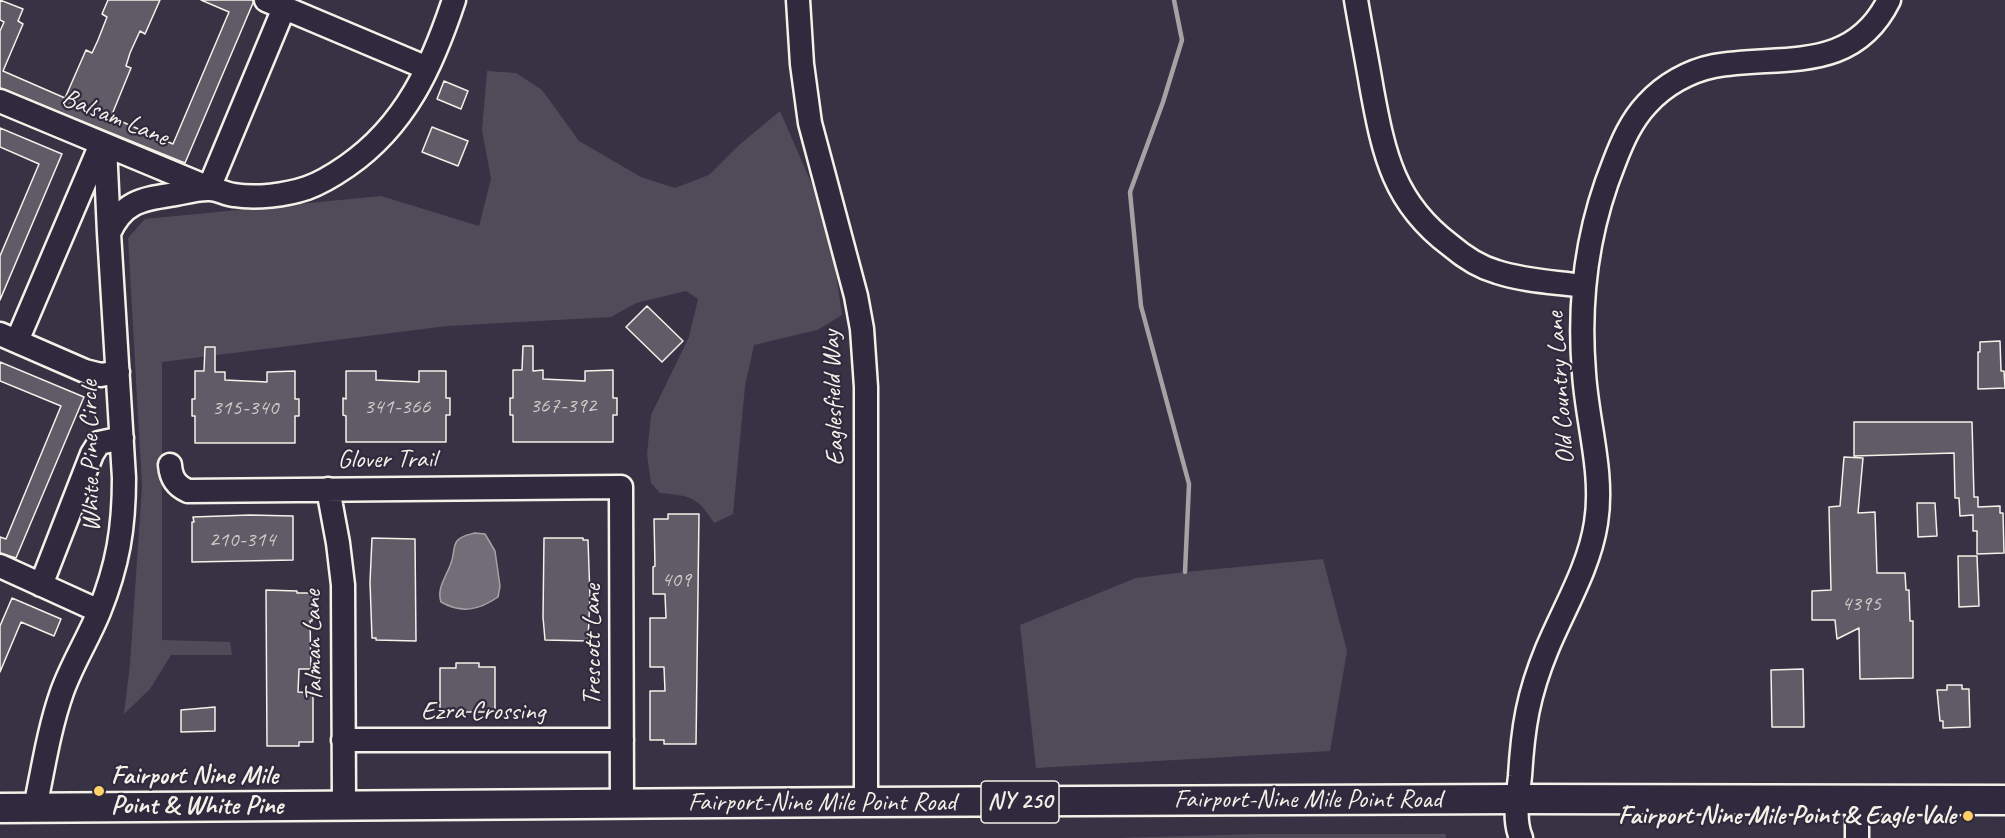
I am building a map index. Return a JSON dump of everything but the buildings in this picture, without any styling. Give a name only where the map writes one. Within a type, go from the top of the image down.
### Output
[{"type":"main road","name":"Fairport-Nine Mile Point Road","points":[[0,808],[344,804],[1517,799],[2005,800]]},
{"type":"street","points":[[109,232],[121,213],[130,205],[143,200],[209,188],[235,195],[261,196],[291,192],[321,183],[357,159],[379,140],[399,117],[414,94],[446,24],[454,0]]},
{"type":"street","name":"Eaglesfield Way","points":[[798,0],[802,64],[810,123],[856,296],[862,329],[866,387],[866,802]]},
{"type":"street","points":[[1356,0],[1383,146],[1405,197],[1425,224],[1478,265],[1520,278],[1583,286]]},
{"type":"street","name":"Old Country Lane","points":[[1521,838],[1517,799],[1526,711],[1547,648],[1586,561],[1596,525],[1598,485],[1584,373],[1583,286],[1593,226],[1604,187],[1629,130],[1647,104],[1661,91],[1693,72],[1712,67],[1809,58],[1831,52],[1852,42],[1869,29],[1889,0]]},
{"type":"street","points":[[209,188],[275,4],[427,68]]},
{"type":"street","name":"Balsam Lane","points":[[0,101],[209,188]]},
{"type":"street","points":[[103,145],[8,338],[85,371],[101,375],[118,372]]},
{"type":"street","name":"White Pine Circle","points":[[35,808],[52,722],[68,677],[99,611],[121,544],[124,514],[122,438],[103,145]]},
{"type":"street","points":[[41,585],[92,454],[99,443],[122,438]]},
{"type":"street","name":"Glover Trail","points":[[170,465],[173,479],[179,487],[188,491],[621,487]]},
{"type":"street","name":"Trescott Lane","points":[[621,487],[622,804]]},
{"type":"street","name":"Talman Lane","points":[[328,489],[338,543],[342,585],[344,804]]},
{"type":"street","points":[[0,566],[99,611]]},
{"type":"street","name":"Ezra Crossing","points":[[343,740],[622,740]]},
{"type":"street","points":[[1857,800],[1857,838]]},
{"type":"shaded area","points":[[487,71],[516,73],[542,90],[579,141],[641,177],[675,188],[709,175],[738,146],[780,111],[816,194],[835,266],[842,315],[817,330],[754,345],[745,386],[733,514],[714,523],[698,502],[679,495],[660,493],[651,483],[647,454],[651,415],[689,337],[698,299],[686,291],[636,303],[611,317],[447,326],[162,362],[162,640],[230,642],[232,655],[171,655],[150,689],[124,714],[130,664],[142,486],[128,238],[145,219],[381,196],[479,226],[491,179],[482,130]]},
{"type":"shaded area","points":[[475,533],[485,534],[495,551],[500,586],[498,597],[484,605],[470,609],[449,606],[441,602],[440,591],[453,558],[454,548],[463,536]]},
{"type":"shaded area","points":[[1323,559],[1347,651],[1330,751],[1036,768],[1020,625],[1136,578]]},
{"type":"shaded area","points":[[1259,834],[1446,834],[1446,838],[1116,838]]},
{"type":"waterway","points":[[1174,0],[1182,40],[1163,102],[1130,192],[1141,306],[1189,484],[1185,572]]},
{"type":"place","name":"Fairport Nine Mile Point & White Pine","points":[[99,791]]},
{"type":"place","name":"Fairport Nine Mile Point & Eagle Vale","points":[[1968,816]]}]
